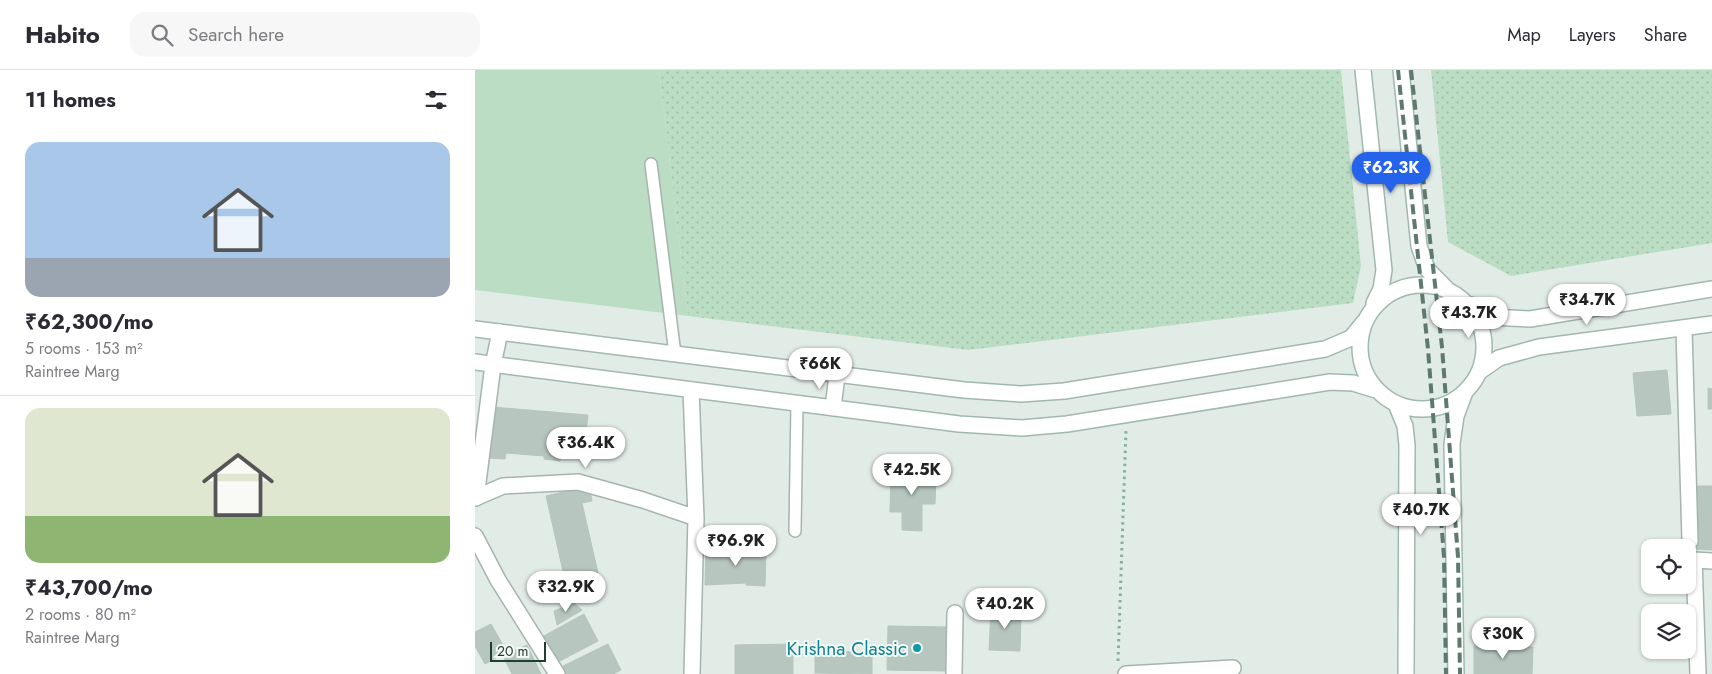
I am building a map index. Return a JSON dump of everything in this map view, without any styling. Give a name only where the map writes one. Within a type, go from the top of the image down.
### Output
[{"type":"street","points":[[1363,70],[1384,270],[1381,289],[1360,334],[1360,358],[1363,370],[1376,390]]},
{"type":"street","points":[[1401,70],[1419,246],[1427,269],[1475,314],[1484,336],[1485,348],[1479,372]]},
{"type":"street","points":[[475,329],[837,375],[992,393],[1021,394],[1064,391],[1333,347],[1351,338],[1367,316],[1388,294],[1399,289],[1423,284],[1453,293],[1489,316],[1530,319],[1712,289]]},
{"type":"street","points":[[1456,674],[1452,439],[1456,416],[1465,392],[1479,372],[1499,358],[1539,347],[1712,324]]},
{"type":"street","points":[[1684,329],[1689,539]]},
{"type":"street","points":[[475,498],[493,365],[500,332]]},
{"type":"street","points":[[475,362],[982,426],[1022,428],[1127,416],[1335,382],[1353,383],[1376,390],[1396,404],[1414,409],[1432,408],[1455,400],[1465,392]]},
{"type":"street","points":[[833,408],[837,375]]},
{"type":"street","points":[[691,390],[696,518],[692,674]]},
{"type":"street","points":[[1396,404],[1405,426],[1407,445],[1406,674]]},
{"type":"street","points":[[475,498],[503,486],[578,482],[643,500],[696,518]]},
{"type":"street","points":[[475,536],[499,580],[557,674]]},
{"type":"street","points":[[1698,674],[1694,560],[1712,561]]},
{"type":"street","points":[[954,674],[955,613]]},
{"type":"street","points":[[1122,669],[1233,668]]},
{"type":"lane","points":[[651,164],[675,354]]},
{"type":"lane","points":[[795,531],[797,403]]},
{"type":"path","points":[[1122,669],[1127,416]]},
{"type":"green space","points":[[475,70],[659,70],[688,316],[475,290]]},
{"type":"green space","points":[[659,70],[1341,70],[1361,266],[1353,303],[968,350],[688,316]]},
{"type":"green space","points":[[1431,70],[1712,70],[1712,243],[1511,276],[1448,242]]},
{"type":"building","points":[[1667,370],[1671,414],[1637,416],[1633,373]]},
{"type":"building","points":[[1708,388],[1712,389],[1712,409],[1708,409]]},
{"type":"building","points":[[492,407],[588,415],[586,433],[560,430],[558,444],[562,445],[560,461],[544,459],[544,456],[506,453],[505,459],[488,458]]},
{"type":"building","points":[[891,472],[936,472],[935,504],[922,504],[922,531],[902,530],[902,512],[890,512]]},
{"type":"building","points":[[589,486],[592,501],[582,503],[598,573],[565,580],[546,496]]},
{"type":"building","points":[[1697,486],[1712,486],[1712,550],[1696,549]]},
{"type":"building","points":[[706,548],[726,549],[726,554],[745,554],[745,549],[766,549],[765,586],[746,585],[746,583],[705,585]]},
{"type":"building","points":[[574,603],[582,610],[557,625],[554,611]]},
{"type":"building","points":[[991,609],[1021,611],[1020,651],[989,650]]},
{"type":"building","points":[[584,614],[598,641],[556,663],[542,637]]},
{"type":"building","points":[[491,624],[507,652],[485,664],[475,646],[475,632]]},
{"type":"building","name":"Krishna Classic","points":[[888,626],[948,627],[946,671],[887,670]]},
{"type":"building","points":[[608,644],[621,670],[613,674],[567,674],[563,666]]},
{"type":"building","points":[[793,644],[793,674],[735,674],[735,645]]},
{"type":"building","points":[[527,645],[541,674],[512,674],[503,656]]},
{"type":"building","points":[[1474,646],[1533,647],[1532,674],[1474,674]]},
{"type":"building","points":[[815,651],[872,652],[872,674],[815,673]]},
{"type":"railway","points":[[1398,70],[1428,349],[1444,557],[1446,674]]},
{"type":"railway","points":[[1411,70],[1442,347],[1458,557],[1460,674]]},
{"type":"place","name":"Krishna Classic","points":[[917,648]]}]
